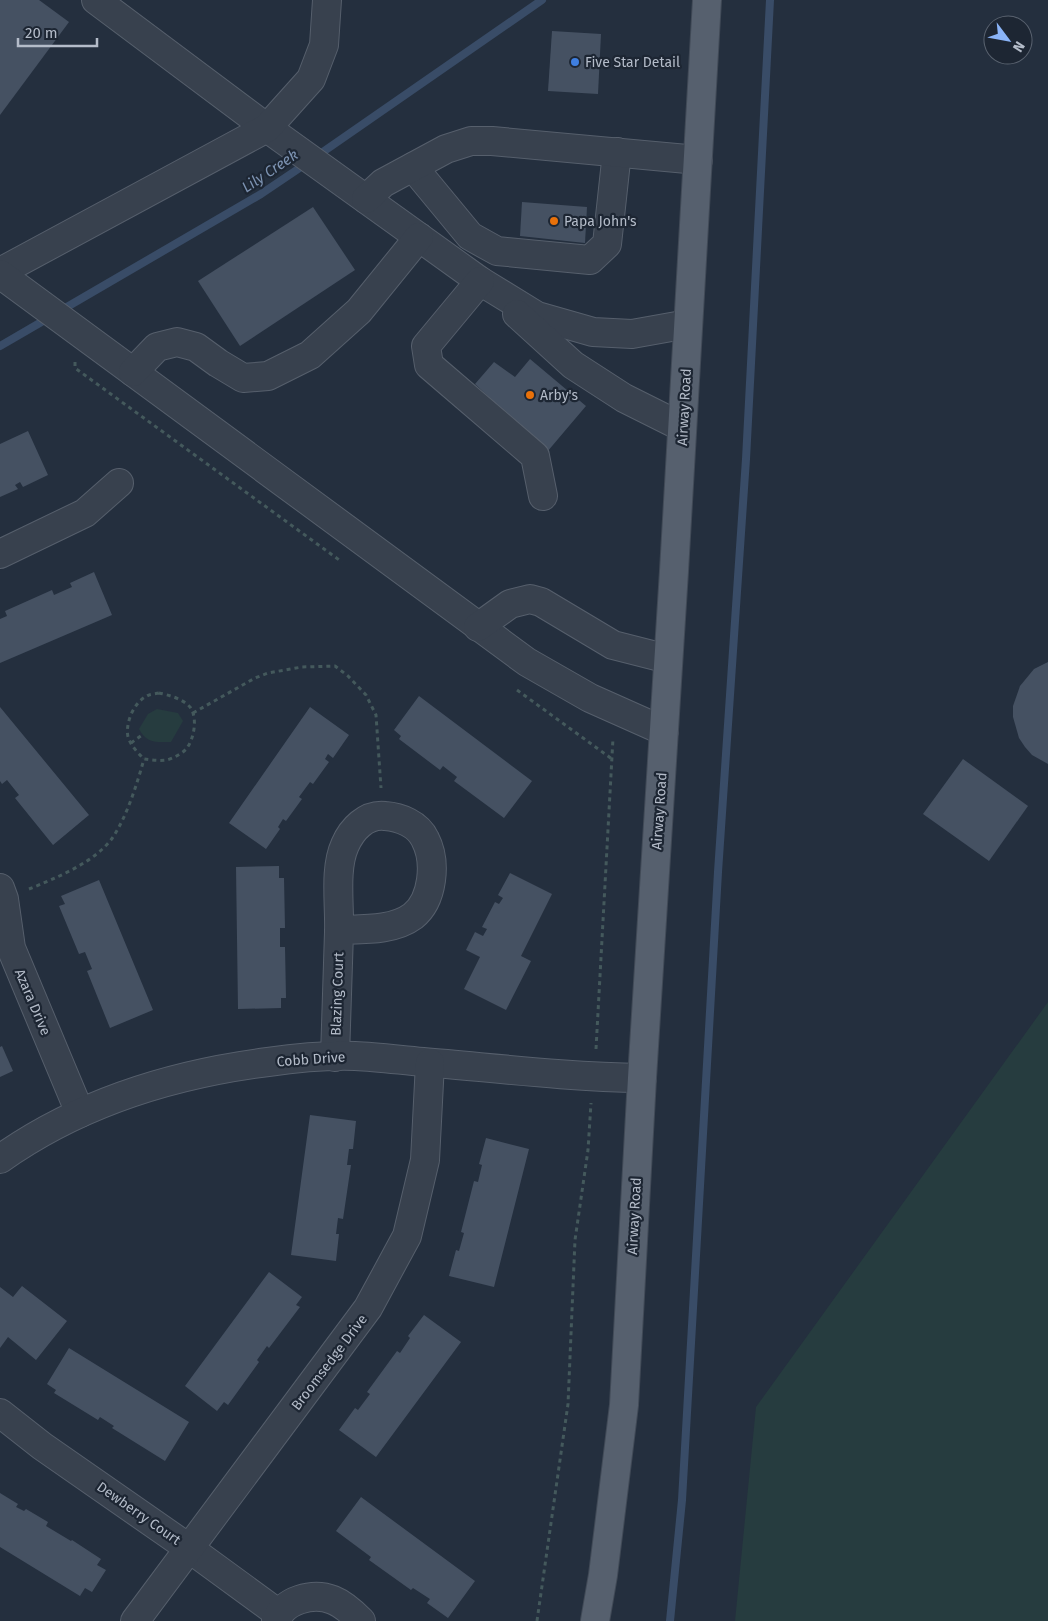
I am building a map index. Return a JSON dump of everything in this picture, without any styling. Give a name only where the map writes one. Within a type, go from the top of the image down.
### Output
[{"type":"main road","name":"Airway Road","points":[[594,1621],[603,1576],[624,1405],[707,0]]},
{"type":"street","points":[[96,0],[267,128],[480,281],[537,316],[593,332],[632,334],[688,324]]},
{"type":"street","points":[[327,0],[324,45],[311,79],[267,128],[0,273],[527,662],[590,698],[664,730]]},
{"type":"street","points":[[366,199],[383,183],[446,149],[471,141],[492,141],[698,160]]},
{"type":"street","points":[[413,167],[470,236],[497,251],[590,260],[607,244],[617,152]]},
{"type":"street","points":[[132,372],[157,347],[177,342],[196,347],[243,378],[268,376],[310,355],[359,311],[420,237]]},
{"type":"street","points":[[480,281],[573,365],[624,398],[682,427]]},
{"type":"street","points":[[480,281],[426,346],[429,365],[535,456],[543,496]]},
{"type":"street","points":[[0,554],[85,513],[119,483]]},
{"type":"street","points":[[478,627],[510,604],[530,599],[542,602],[613,645],[668,659]]},
{"type":"street","points":[[339,930],[394,925],[412,917],[424,904],[430,888],[432,871],[430,854],[425,839],[413,825],[398,817],[382,815]]},
{"type":"street","name":"Blazing Court","points":[[335,1057],[339,872],[344,846],[354,829],[366,819],[382,815]]},
{"type":"street","name":"Azara Drive","points":[[2,894],[11,948],[80,1112]]},
{"type":"street","name":"Cobb Drive","points":[[0,1159],[80,1112],[120,1096],[177,1078],[236,1066],[295,1058],[354,1056],[593,1077],[642,1078]]},
{"type":"street","name":"Broomsedge Drive","points":[[136,1621],[368,1308],[407,1236],[425,1160],[430,1062]]},
{"type":"street","name":"Dewberry Court","points":[[0,1414],[42,1446],[190,1549],[277,1618],[288,1604],[301,1599],[317,1597],[332,1600],[350,1611],[361,1621]]},
{"type":"path","points":[[193,713],[255,678],[268,673],[302,666],[335,666],[366,694],[376,714],[382,815]]},
{"type":"path","points":[[159,693],[170,695],[189,706],[193,713],[192,736],[187,748],[177,756],[168,760],[144,759],[131,743],[128,736],[128,723],[132,711],[147,696],[159,693]]},
{"type":"path","points":[[537,1621],[568,1404],[575,1240],[588,1150],[615,708]]},
{"type":"path","points":[[131,743],[142,735]]},
{"type":"path","points":[[2,894],[48,881],[80,865],[101,850],[113,838],[123,818],[144,759]]},
{"type":"green space","points":[[157,709],[178,713],[183,721],[171,742],[149,740],[139,729],[148,714]]},
{"type":"green space","points":[[1048,1002],[1048,1621],[735,1621],[756,1407]]},
{"type":"building","points":[[0,0],[39,0],[69,22],[0,115]]},
{"type":"building","name":"Five Star Detail","points":[[552,31],[601,34],[598,94],[548,91]]},
{"type":"building","name":"Papa John's","points":[[522,202],[587,207],[585,243],[520,236]]},
{"type":"building","points":[[313,207],[355,270],[240,346],[198,281]]},
{"type":"building","name":"Arby's","points":[[530,359],[586,406],[547,452],[475,384],[494,362],[515,377]]},
{"type":"building","points":[[28,431],[48,475],[23,487],[20,482],[15,485],[18,489],[0,497],[0,444]]},
{"type":"building","points":[[94,572],[112,615],[0,663],[0,619],[7,616],[5,611],[52,590],[54,595],[72,587],[70,583]]},
{"type":"building","points":[[1048,662],[1048,764],[1032,755],[1019,738],[1013,717],[1013,706],[1020,686],[1034,669]]},
{"type":"building","points":[[419,696],[532,781],[504,818],[454,781],[457,777],[443,766],[440,770],[399,739],[401,736],[394,730]]},
{"type":"building","points":[[0,707],[89,815],[53,845],[15,798],[19,795],[7,780],[2,784],[0,781]]},
{"type":"building","points":[[310,707],[349,735],[333,758],[328,754],[325,759],[329,762],[313,784],[310,782],[299,797],[302,799],[286,821],[283,819],[278,827],[280,829],[266,849],[229,823]]},
{"type":"building","points":[[963,759],[1028,806],[989,861],[923,814]]},
{"type":"building","points":[[279,866],[279,878],[284,878],[285,928],[280,928],[280,947],[285,947],[286,998],[281,998],[281,1008],[238,1009],[236,867]]},
{"type":"building","points":[[510,873],[552,894],[521,956],[531,961],[506,1010],[464,989],[480,957],[466,950],[475,932],[483,936],[487,929],[482,927],[495,902],[499,904],[503,898],[498,895]]},
{"type":"building","points":[[99,880],[153,1010],[110,1028],[87,971],[92,969],[85,952],[79,954],[59,906],[65,904],[61,896]]},
{"type":"building","points":[[2,1046],[13,1071],[0,1077],[0,1047]]},
{"type":"building","points":[[310,1115],[356,1121],[353,1149],[349,1149],[347,1165],[351,1165],[343,1219],[338,1218],[336,1234],[339,1234],[336,1261],[291,1255]]},
{"type":"building","points":[[486,1138],[529,1149],[494,1287],[449,1276],[456,1250],[459,1251],[464,1233],[461,1232],[474,1181],[478,1182],[482,1165],[479,1164]]},
{"type":"building","points":[[269,1272],[302,1297],[296,1305],[300,1307],[269,1348],[267,1346],[257,1360],[259,1362],[228,1405],[224,1402],[217,1411],[185,1386]]},
{"type":"building","points":[[22,1286],[67,1321],[36,1360],[8,1337],[0,1348],[0,1287],[13,1297]]},
{"type":"building","points":[[424,1315],[461,1342],[376,1457],[339,1430],[355,1408],[358,1410],[370,1394],[367,1392],[397,1351],[400,1353],[410,1338],[408,1336]]},
{"type":"building","points":[[69,1348],[189,1422],[165,1461],[112,1428],[114,1426],[100,1417],[98,1420],[54,1393],[56,1390],[47,1384]]},
{"type":"building","points":[[0,1493],[18,1504],[16,1507],[24,1511],[26,1509],[48,1522],[46,1526],[101,1559],[97,1565],[106,1570],[92,1592],[85,1588],[80,1596],[0,1547]]},
{"type":"building","points":[[361,1497],[475,1581],[448,1618],[427,1603],[430,1599],[413,1588],[411,1590],[369,1560],[371,1557],[336,1531]]},
{"type":"waterway","name":"Lily Creek","points":[[317,156],[542,0]]},
{"type":"waterway","points":[[670,1621],[682,1500],[718,872],[746,459],[770,0]]},
{"type":"waterway","name":"Lily Creek","points":[[60,311],[261,194],[307,163]]},
{"type":"waterway","name":"Lily Creek","points":[[0,346],[50,317]]},
{"type":"place","name":"Five Star Detail","points":[[575,62]]},
{"type":"place","name":"Papa John's","points":[[554,221]]},
{"type":"place","name":"Arby's","points":[[530,395]]}]
